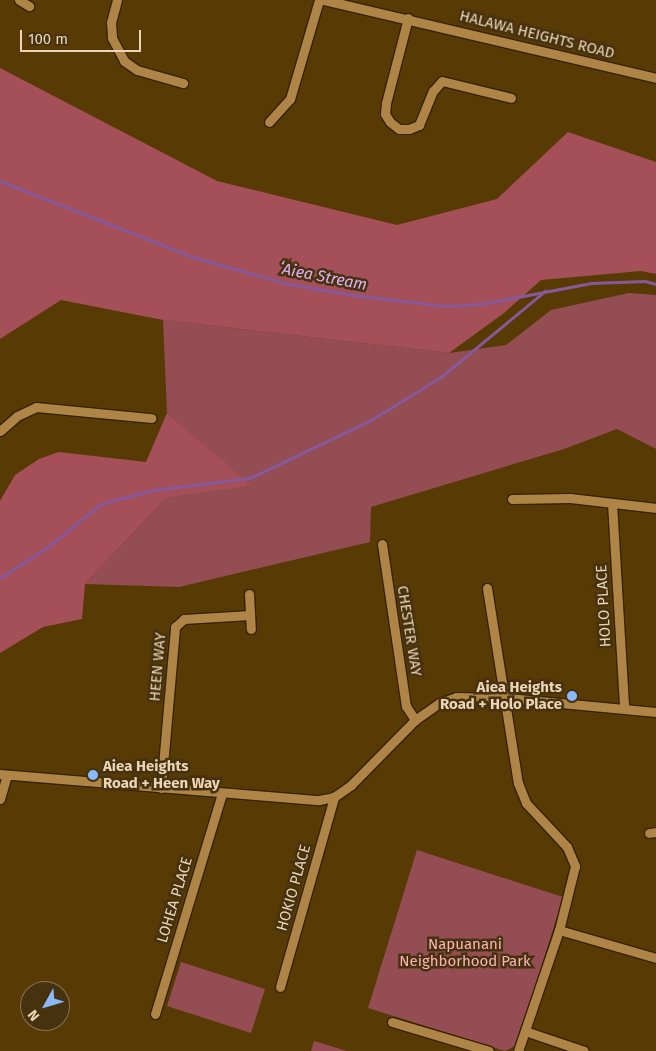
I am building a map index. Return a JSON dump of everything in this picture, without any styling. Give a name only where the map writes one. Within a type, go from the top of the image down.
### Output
[{"type":"street","points":[[19,0],[29,6]]},
{"type":"street","points":[[117,0],[111,22],[112,38],[124,61],[137,70],[183,83]]},
{"type":"street","points":[[269,122],[290,99],[319,0]]},
{"type":"street","name":"HALAWA HEIGHTS ROAD","points":[[324,0],[408,18],[656,78]]},
{"type":"street","points":[[408,18],[386,103],[385,114],[390,122],[399,129],[418,125],[432,91],[442,81],[511,98]]},
{"type":"street","points":[[0,431],[18,416],[36,407],[151,418]]},
{"type":"street","points":[[512,498],[570,498],[656,508]]},
{"type":"street","name":"HOLO PLACE","points":[[612,503],[624,708]]},
{"type":"street","name":"CHESTER WAY","points":[[382,544],[406,706],[415,720]]},
{"type":"street","points":[[487,588],[506,698],[514,763],[526,803],[567,847],[575,866],[559,930],[518,1051]]},
{"type":"street","points":[[249,594],[250,629]]},
{"type":"street","name":"HEEN WAY","points":[[161,788],[176,627],[184,619],[250,615]]},
{"type":"street","points":[[0,799],[4,775],[298,800],[334,797],[351,785],[415,720],[439,703],[456,697],[506,698],[656,712]]},
{"type":"street","name":"LOHEA PLACE","points":[[155,1014],[222,794]]},
{"type":"street","name":"HOKIO PLACE","points":[[280,987],[334,797]]},
{"type":"street","points":[[559,930],[656,958]]},
{"type":"street","points":[[392,1022],[489,1051]]},
{"type":"street","points":[[525,1031],[584,1051]]},
{"type":"green space","points":[[629,293],[656,295],[656,449],[617,429],[564,449],[371,507],[370,542],[179,587],[85,584],[166,498],[251,486],[167,413],[163,320],[449,353],[506,345],[551,310]]},
{"type":"green space","name":"Napuanani Neighborhood Park","points":[[417,850],[563,897],[517,1045],[505,1051],[368,1008]]},
{"type":"green space","points":[[181,962],[265,989],[251,1033],[167,1006]]},
{"type":"green space","points":[[314,1041],[347,1051],[311,1051]]},
{"type":"shaded area","points":[[0,68],[217,181],[397,225],[497,199],[568,132],[656,162],[656,274],[641,271],[541,280],[504,313],[449,353],[163,320],[61,300],[0,339]]},
{"type":"shaded area","points":[[167,413],[252,486],[166,498],[85,584],[82,619],[43,627],[0,653],[0,501],[15,475],[39,459],[59,452],[146,462]]},
{"type":"waterway","name":"ʻAiea Stream","points":[[0,181],[193,257],[284,283],[352,295],[445,306],[481,304],[591,283],[645,281],[656,284]]},
{"type":"waterway","points":[[0,578],[49,546],[101,504],[153,490],[250,478],[371,420],[441,377],[545,291]]},
{"type":"place","name":"Aiea Heights Road + Holo Place","points":[[572,696]]},
{"type":"place","name":"Aiea Heights Road + Heen Way","points":[[93,775]]}]
